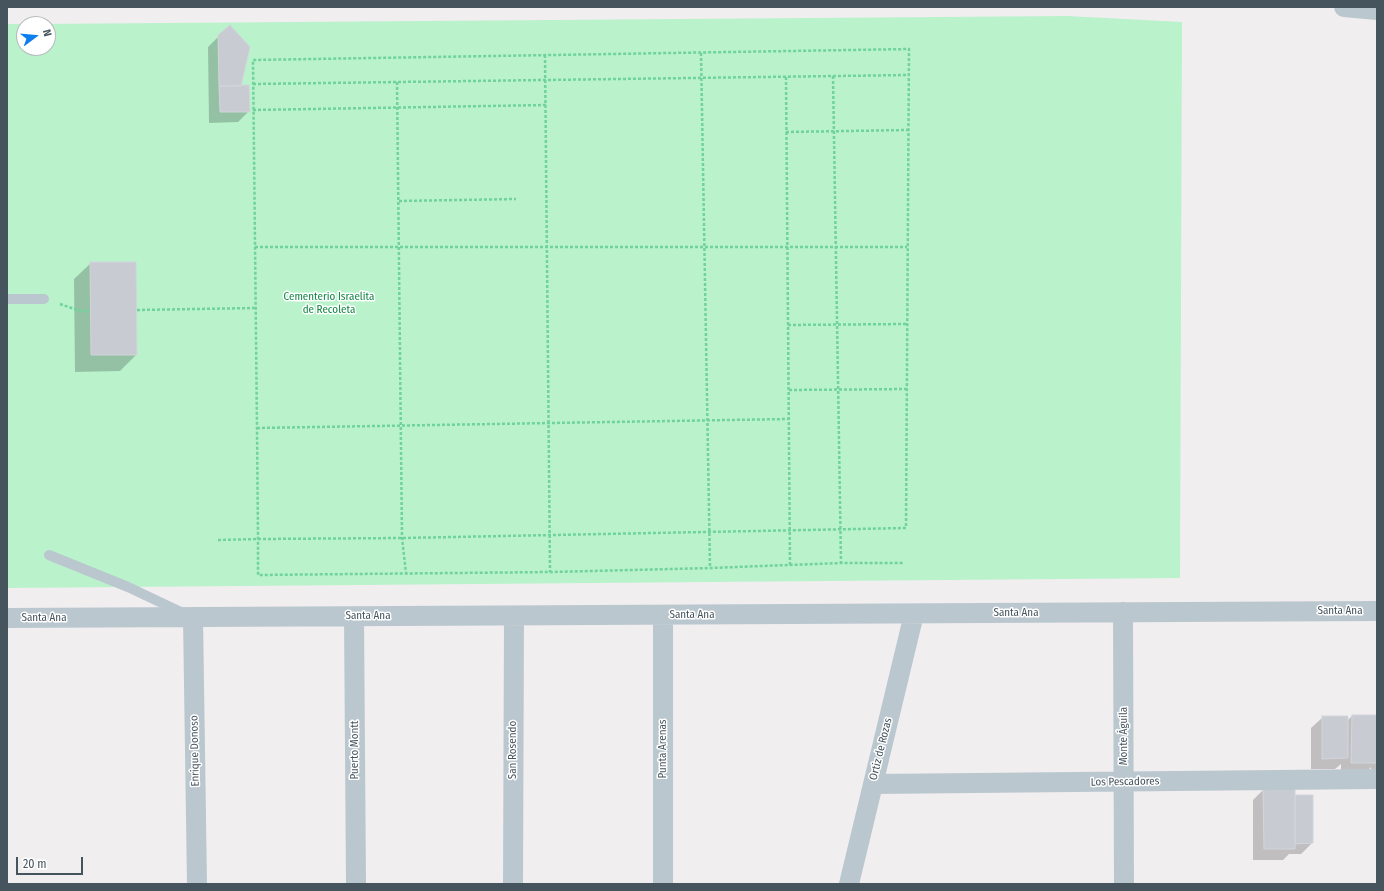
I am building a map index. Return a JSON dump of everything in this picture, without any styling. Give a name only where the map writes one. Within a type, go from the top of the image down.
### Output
[{"type":"street","points":[[1344,7],[1377,10]]},
{"type":"street","name":"Santa Ana","points":[[7,618],[1377,611]]},
{"type":"street","name":"Monte Águila","points":[[1123,612],[1124,884]]},
{"type":"street","name":"Ortiz de Rozas","points":[[849,884],[914,614]]},
{"type":"street","name":"Punta Arenas","points":[[662,884],[663,615]]},
{"type":"street","name":"Puerto Montt","points":[[354,616],[356,884]]},
{"type":"street","name":"San Rosendo","points":[[513,884],[514,616]]},
{"type":"street","name":"Enrique Donoso","points":[[193,617],[197,884]]},
{"type":"street","name":"Los Pescadores","points":[[873,784],[1377,779]]},
{"type":"lane","points":[[7,299],[44,298]]},
{"type":"lane","points":[[49,555],[128,587],[193,617]]},
{"type":"path","points":[[218,540],[258,539],[402,538],[906,528],[909,49],[253,60],[256,308],[258,539],[258,575],[550,572],[790,566],[841,563],[904,563]]},
{"type":"path","points":[[701,53],[710,568]]},
{"type":"path","points":[[545,55],[550,572]]},
{"type":"path","points":[[253,84],[909,75]]},
{"type":"path","points":[[833,76],[841,563]]},
{"type":"path","points":[[786,77],[790,566]]},
{"type":"path","points":[[397,82],[402,538],[406,573]]},
{"type":"path","points":[[253,110],[546,105]]},
{"type":"path","points":[[786,132],[908,130]]},
{"type":"path","points":[[399,201],[516,199]]},
{"type":"path","points":[[255,247],[908,247]]},
{"type":"path","points":[[44,298],[80,311],[90,311]]},
{"type":"path","points":[[137,310],[256,308]]},
{"type":"path","points":[[788,324],[907,324]]},
{"type":"path","points":[[789,390],[907,389]]},
{"type":"path","points":[[257,428],[788,419]]},
{"type":"green space","name":"Cementerio Israelita de Recoleta","points":[[1067,16],[1182,22],[1180,578],[7,588],[7,24],[16,24],[16,56],[56,56],[56,24]]},
{"type":"building","points":[[230,25],[250,47],[241,86],[219,86],[218,35]]},
{"type":"building","points":[[249,85],[250,112],[220,112],[219,86]]},
{"type":"building","points":[[90,262],[136,262],[137,355],[91,355]]},
{"type":"building","points":[[1352,715],[1377,715],[1377,763],[1351,763]]},
{"type":"building","points":[[1322,716],[1348,716],[1348,758],[1322,759]]},
{"type":"building","points":[[1263,788],[1295,788],[1295,849],[1264,849]]},
{"type":"building","points":[[1295,795],[1313,795],[1313,843],[1295,844]]}]
